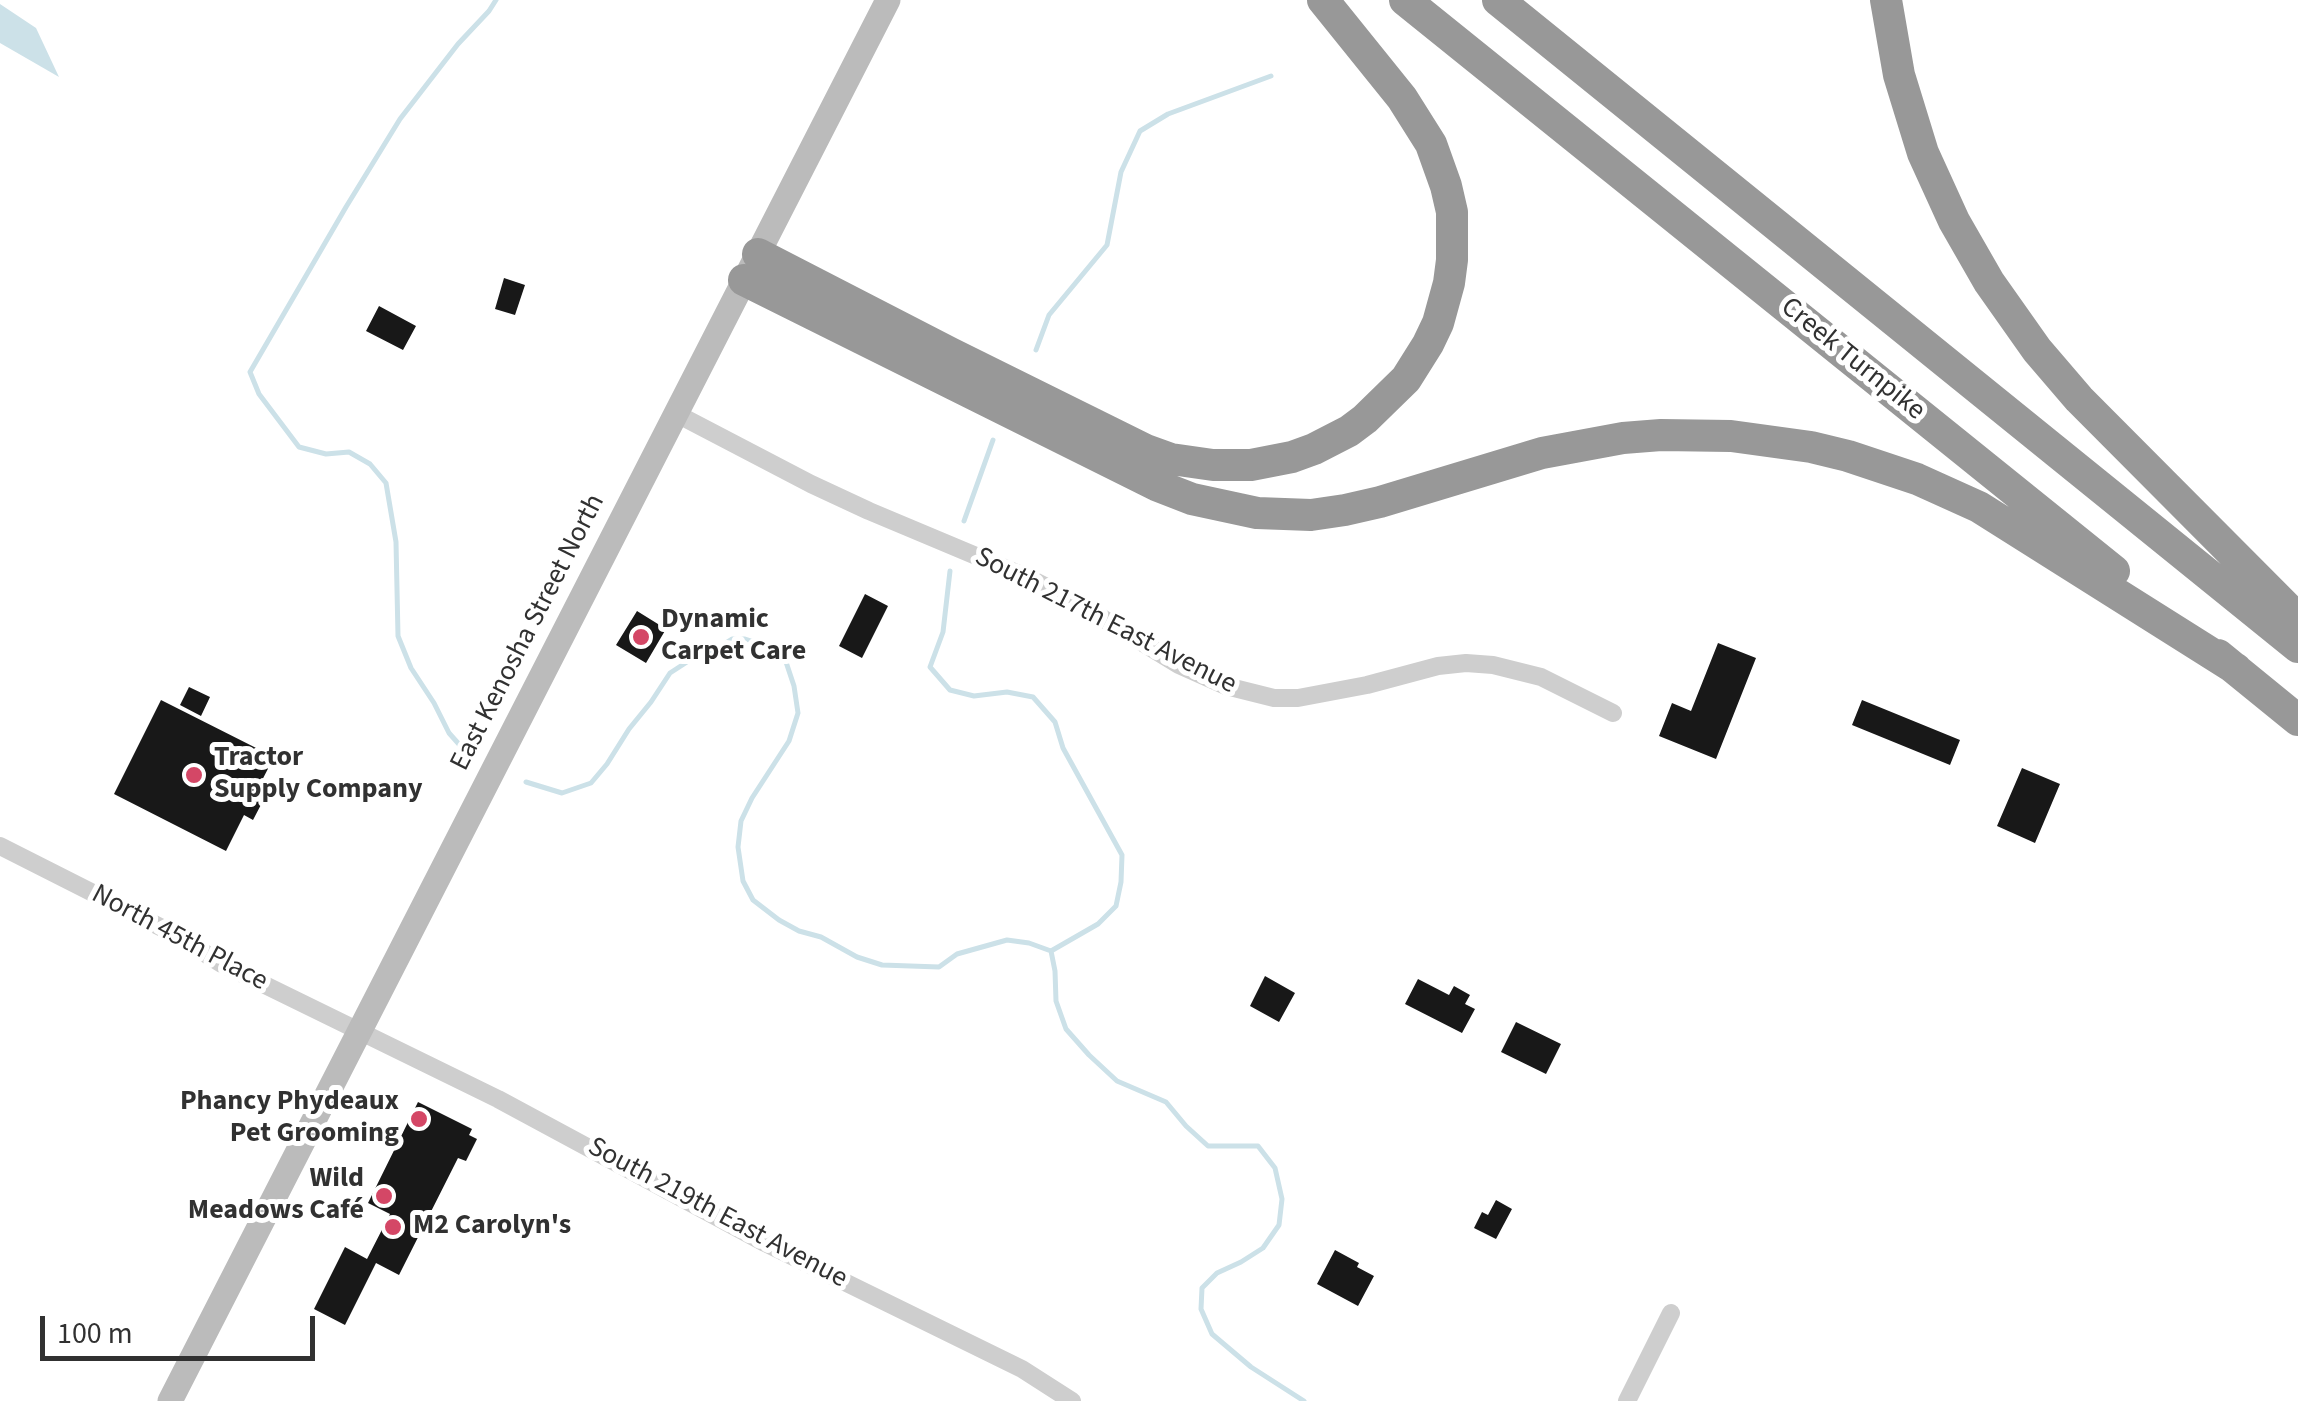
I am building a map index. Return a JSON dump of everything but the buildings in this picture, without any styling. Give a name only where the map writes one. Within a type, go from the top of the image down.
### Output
[{"type":"highway","points":[[751,267],[882,318],[1146,450],[1171,458],[1213,466],[1251,465],[1292,457],[1350,431],[1394,394],[1417,363],[1438,323],[1450,283],[1452,212],[1431,144],[1420,124],[1323,0]]},
{"type":"highway","name":"Creek Turnpike","points":[[1405,0],[2298,720]]},
{"type":"highway","name":"Creek Turnpike","points":[[1498,0],[2298,647]]},
{"type":"highway","points":[[1886,0],[1899,74],[1923,153],[1954,222],[1988,282],[2037,350],[2079,399],[2298,619]]},
{"type":"highway","points":[[751,267],[1156,486],[1192,499],[1241,511],[1311,515],[1380,502],[1542,453],[1623,438],[1731,436],[1811,446],[1917,479],[1980,507],[2236,669]]},
{"type":"main road","name":"East Kenosha Street North","points":[[170,1401],[888,0]]},
{"type":"street","name":"South 217th East Avenue","points":[[674,413],[826,491],[1031,579],[1179,665],[1226,686],[1274,698],[1298,698],[1466,663],[1541,677],[1613,713]]},
{"type":"street","name":"North 45th Place","points":[[0,846],[358,1031]]},
{"type":"street","name":"South 219th East Avenue","points":[[358,1031],[1022,1369],[1072,1401]]},
{"type":"street","points":[[1627,1401],[1671,1313]]},
{"type":"water","points":[[0,4],[36,28],[59,77],[0,43]]},
{"type":"waterway","points":[[465,751],[449,733],[411,668],[398,636],[396,542],[386,483],[370,464],[349,452],[326,454],[299,447],[259,394],[250,372],[400,119],[496,0]]},
{"type":"waterway","points":[[1036,350],[1049,315],[1107,245],[1121,172],[1140,131],[1168,114],[1271,76]]},
{"type":"waterway","points":[[964,521],[993,440]]},
{"type":"waterway","points":[[526,782],[562,793],[591,783],[670,673],[732,639],[745,639],[766,646],[786,662],[798,713],[789,741],[741,821],[738,847],[743,881],[753,900],[799,931],[882,965],[939,967],[957,954],[1007,940],[1051,951],[1098,924],[1116,906],[1122,855],[1063,748],[1055,722],[1033,697],[1007,692],[974,696],[950,690],[930,667],[943,632],[950,571]]},
{"type":"waterway","points":[[1051,951],[1056,1001],[1066,1029],[1089,1055],[1117,1081],[1166,1102],[1208,1146],[1258,1146],[1275,1168],[1282,1199],[1279,1225],[1263,1248],[1217,1273],[1202,1288],[1201,1309],[1212,1334],[1251,1367],[1304,1401]]},
{"type":"place","name":"Dynamic Carpet Care","points":[[641,637]]},
{"type":"place","name":"Tractor Supply Company","points":[[194,775]]},
{"type":"place","name":"Phancy Phydeaux Pet Grooming","points":[[419,1119]]},
{"type":"place","name":"Wild Meadows Café","points":[[384,1196]]},
{"type":"place","name":"M2 Carolyn's","points":[[393,1227]]}]
